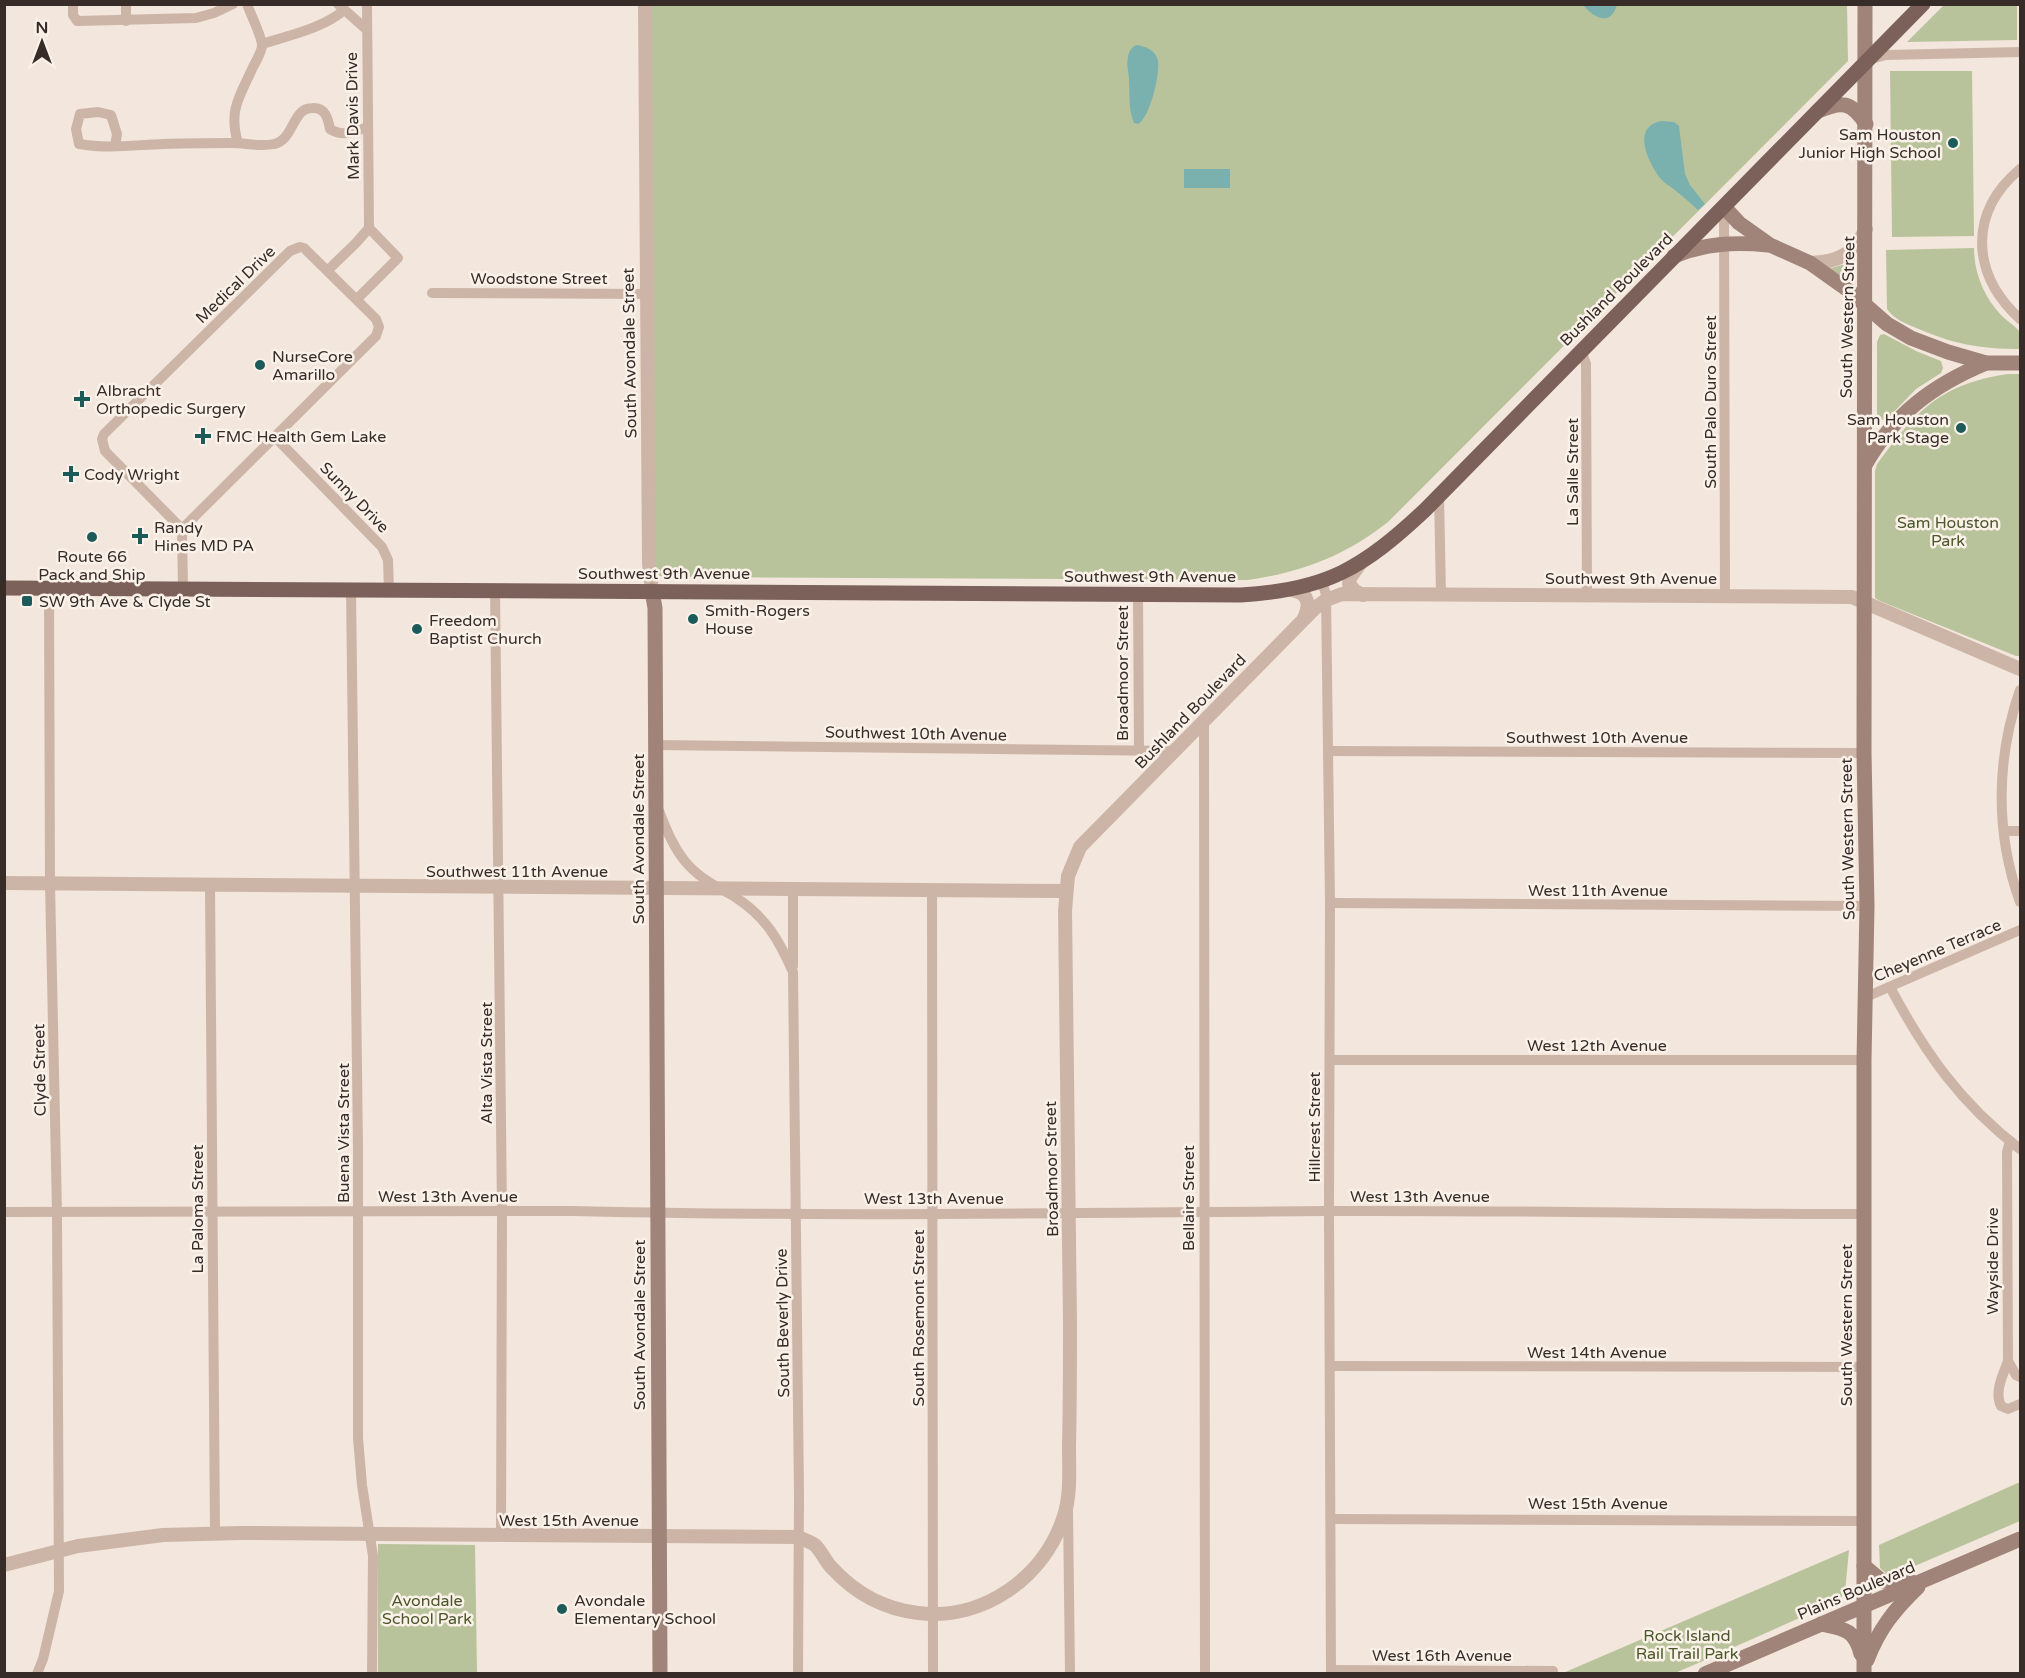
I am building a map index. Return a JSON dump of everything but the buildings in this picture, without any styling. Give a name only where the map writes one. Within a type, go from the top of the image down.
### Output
[{"type":"main road","name":"South Western Street","points":[[1864,1671],[1864,1060],[1867,906],[1863,467],[1866,229],[1865,4]]},
{"type":"main road","name":"Bushland Boulevard","points":[[1325,592],[1398,535],[1439,495],[1923,4]]},
{"type":"main road","points":[[1818,111],[1831,106],[1846,105],[1858,112],[1866,124]]},
{"type":"main road","points":[[1724,207],[1739,223],[1770,245],[1810,263],[1845,288],[1891,327],[1911,338],[1986,363],[2020,363]]},
{"type":"main road","points":[[1674,256],[1701,247],[1724,243],[1770,245]]},
{"type":"main road","points":[[1863,467],[1883,436],[1913,406],[1957,375],[1986,363]]},
{"type":"main road","name":"Southwest 9th Avenue","points":[[4,588],[1241,595],[1325,592]]},
{"type":"main road","name":"South Avondale Street","points":[[652,591],[655,608],[656,1213],[660,1674]]},
{"type":"main road","name":"Plains Boulevard","points":[[1704,1674],[1720,1670],[2020,1539]]},
{"type":"main road","points":[[1864,1566],[1882,1581],[1895,1583],[1924,1581]]},
{"type":"main road","points":[[1864,1671],[1873,1644],[1884,1624],[1924,1581]]},
{"type":"main road","points":[[1821,1624],[1847,1629],[1854,1636],[1864,1671]]},
{"type":"street","points":[[74,4],[73,15],[77,21],[196,18],[233,4]]},
{"type":"street","points":[[126,4],[126,21]]},
{"type":"street","points":[[238,143],[233,115],[262,44],[247,4]]},
{"type":"street","name":"Mark Davis Drive","points":[[366,4],[369,228]]},
{"type":"street","name":"South Avondale Street","points":[[645,4],[649,563],[652,591]]},
{"type":"street","points":[[262,44],[337,17],[341,8],[367,30]]},
{"type":"street","points":[[1865,62],[1886,54],[2020,52]]},
{"type":"street","points":[[115,146],[238,143],[273,145],[284,140],[300,112],[308,108],[323,111],[328,118],[330,129],[337,134],[367,128]]},
{"type":"street","points":[[2020,169],[2002,186],[1991,203],[1985,223],[1983,246],[1987,272],[1995,290],[2020,319]]},
{"type":"street","name":"South Palo Duro Street","points":[[1724,207],[1725,597]]},
{"type":"street","points":[[328,270],[369,228],[398,258],[357,299]]},
{"type":"street","points":[[1810,263],[1830,261],[1847,254],[1858,243],[1866,229]]},
{"type":"street","name":"Medical Drive","points":[[304,248],[328,270],[378,323],[376,336],[182,530],[105,451],[102,444],[104,434],[290,250],[304,248]]},
{"type":"street","name":"Woodstone Street","points":[[432,293],[647,294]]},
{"type":"street","name":"La Salle Street","points":[[1581,350],[1586,364],[1587,595]]},
{"type":"street","name":"Sunny Drive","points":[[275,437],[382,547],[388,560],[389,590]]},
{"type":"street","points":[[1439,495],[1441,595]]},
{"type":"street","points":[[182,530],[183,589]]},
{"type":"street","points":[[1359,564],[1349,584],[1363,595]]},
{"type":"street","name":"Clyde Street","points":[[37,1674],[43,1659],[59,1591],[57,1212],[50,884],[49,588]]},
{"type":"street","name":"Buena Vista Street","points":[[351,590],[356,886],[358,1438],[362,1485],[373,1556],[372,1674]]},
{"type":"street","name":"Alta Vista Street","points":[[495,590],[502,1211],[501,1536]]},
{"type":"street","points":[[1297,592],[1308,604],[1302,622]]},
{"type":"street","name":"Southwest 9th Avenue","points":[[1325,592],[1363,595],[1852,597],[2020,669]]},
{"type":"street","name":"Bushland Boulevard","points":[[1080,848],[1302,622],[1325,592]]},
{"type":"street","name":"Hillcrest Street","points":[[1325,592],[1330,903],[1331,1672]]},
{"type":"street","name":"Broadmoor Street","points":[[1138,594],[1139,751]]},
{"type":"street","points":[[2020,690],[2004,756],[2001,795],[2009,861],[2020,902]]},
{"type":"street","name":"Bellaire Street","points":[[1204,723],[1205,1674]]},
{"type":"street","name":"Southwest 10th Avenue","points":[[655,745],[1176,751]]},
{"type":"street","name":"Southwest 10th Avenue","points":[[1329,751],[1864,753]]},
{"type":"street","name":"South Beverly Drive","points":[[656,803],[672,843],[684,860],[698,875],[742,902],[766,923],[780,941],[793,972]]},
{"type":"street","points":[[2004,831],[2020,831]]},
{"type":"street","name":"Broadmoor Street","points":[[1070,1674],[1068,1492],[1070,1369],[1065,891],[1068,876],[1080,848]]},
{"type":"street","name":"Southwest 11th Avenue","points":[[4,883],[1065,891]]},
{"type":"street","name":"La Paloma Street","points":[[210,885],[215,1534]]},
{"type":"street","name":"South Beverly Drive","points":[[793,890],[798,1674]]},
{"type":"street","name":"South Rosemont Street","points":[[932,891],[933,1674]]},
{"type":"street","name":"West 11th Avenue","points":[[1330,903],[1867,906]]},
{"type":"street","name":"Cheyenne Terrace","points":[[1866,997],[2020,930]]},
{"type":"street","points":[[1890,987],[1912,1029],[1941,1072],[1982,1117],[2020,1149]]},
{"type":"street","name":"West 12th Avenue","points":[[1330,1060],[1864,1060]]},
{"type":"street","name":"Wayside Drive","points":[[2010,1141],[2007,1152],[2008,1361],[2001,1381],[1998,1400],[2001,1406],[2008,1409],[2020,1404]]},
{"type":"street","name":"West 13th Avenue","points":[[4,1212],[1068,1213],[1329,1211],[1864,1214]]},
{"type":"street","points":[[2008,1361],[2016,1375],[2020,1377]]},
{"type":"street","name":"West 14th Avenue","points":[[1330,1366],[1865,1367]]},
{"type":"street","name":"Broadmoor Street","points":[[933,1613],[973,1608],[998,1598],[1017,1585],[1030,1573],[1047,1551],[1064,1515],[1068,1492]]},
{"type":"street","name":"West 15th Avenue","points":[[1331,1519],[1864,1521]]},
{"type":"street","name":"West 15th Avenue","points":[[4,1565],[78,1546],[163,1535],[798,1537]]},
{"type":"street","points":[[798,1537],[814,1545],[830,1566],[861,1593],[900,1610],[933,1613]]},
{"type":"street","name":"West 16th Avenue","points":[[1331,1672],[1553,1671]]},
{"type":"green space","points":[[1847,4],[1848,61],[1388,522],[1339,553],[1305,567],[1248,580],[662,577],[657,574],[655,565],[651,5]]},
{"type":"green space","points":[[1944,5],[2017,5],[2017,40],[1907,42]]},
{"type":"green space","points":[[1890,71],[1972,71],[1974,236],[1892,237]]},
{"type":"green space","points":[[1974,248],[1981,284],[1995,308],[2019,331],[2020,349],[1979,347],[1941,338],[1903,322],[1887,309],[1886,250]]},
{"type":"green space","points":[[1849,263],[1850,281],[1830,269],[1831,268]]},
{"type":"green space","points":[[1884,334],[1941,361],[1943,368],[1941,373],[1916,389],[1888,418],[1882,420],[1877,415],[1877,342],[1880,335]]},
{"type":"green space","name":"Sam Houston Park","points":[[2008,374],[2020,374],[2020,656],[1875,598],[1875,471],[1877,464],[1918,414],[1932,402],[1964,385]]},
{"type":"green space","points":[[2020,1482],[2020,1521],[1896,1574],[1887,1574],[1880,1568],[1879,1545]]},
{"type":"green space","name":"Avondale School Park","points":[[378,1544],[475,1545],[477,1673],[378,1673]]},
{"type":"green space","name":"Rock Island Rail Trail Park","points":[[1849,1550],[1845,1592],[1838,1601],[1696,1664],[1675,1673],[1563,1673]]},
{"type":"water","points":[[1583,5],[1617,5],[1610,16],[1602,18],[1592,14]]},
{"type":"water","points":[[1136,45],[1153,51],[1158,61],[1156,85],[1150,105],[1138,124],[1134,123],[1131,112],[1127,63],[1130,51]]},
{"type":"water","points":[[1662,121],[1674,122],[1679,126],[1685,174],[1690,185],[1705,204],[1698,210],[1663,181],[1648,155],[1644,138],[1647,130],[1652,124]]},
{"type":"water","points":[[1184,169],[1230,169],[1230,188],[1184,188]]},
{"type":"place","name":"Sam Houston Junior High School","points":[[1953,143]]},
{"type":"place","name":"NurseCore Amarillo","points":[[260,365]]},
{"type":"place","name":"Albracht Orthopedic Surgery","points":[[82,399]]},
{"type":"place","name":"Sam Houston Park Stage","points":[[1961,428]]},
{"type":"place","name":"FMC Health Gem Lake","points":[[203,436]]},
{"type":"place","name":"Cody Wright","points":[[71,474]]},
{"type":"place","name":"Randy Hines MD PA","points":[[140,536]]},
{"type":"place","name":"Route 66 Pack and Ship","points":[[92,537]]},
{"type":"place","name":"SW 9th Ave & Clyde St","points":[[27,601]]},
{"type":"place","name":"Smith-Rogers House","points":[[693,619]]},
{"type":"place","name":"Freedom Baptist Church","points":[[417,629]]},
{"type":"place","name":"Avondale Elementary School","points":[[562,1609]]}]
